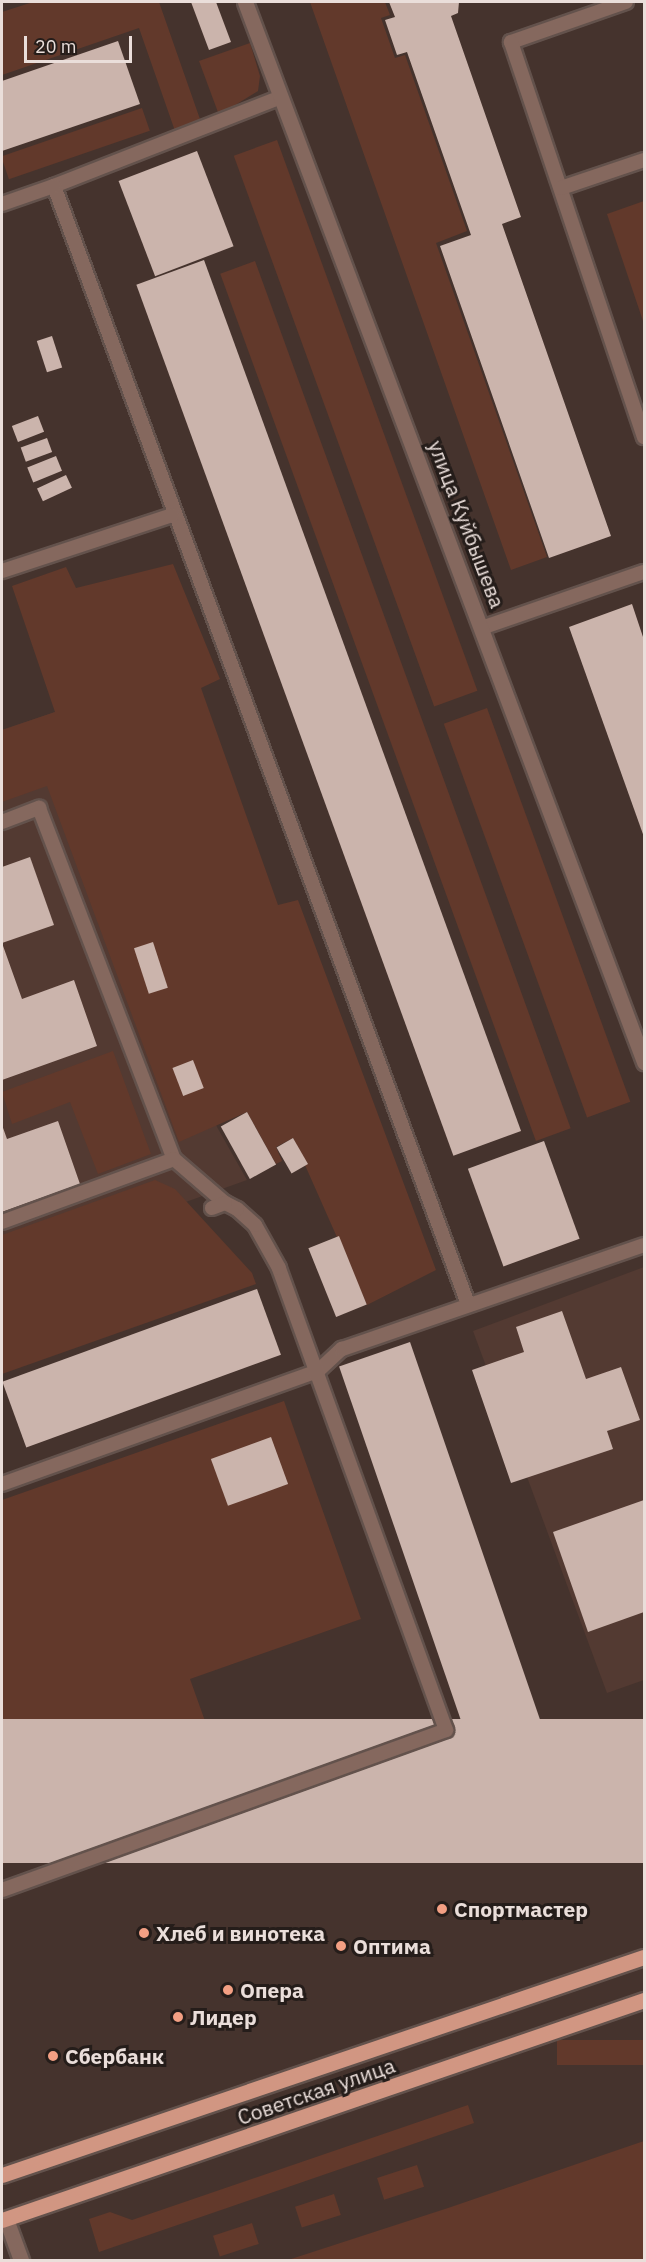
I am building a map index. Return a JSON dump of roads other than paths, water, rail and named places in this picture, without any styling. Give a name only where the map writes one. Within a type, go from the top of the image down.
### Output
[{"type":"main road","points":[[2,2175],[645,1957]]},
{"type":"main road","name":"Советская улица","points":[[3,2215],[645,2000]]},
{"type":"street","name":"улица Куйбышева","points":[[245,2],[484,627],[645,1062]]},
{"type":"street","points":[[3,2215],[21,2260]]},
{"type":"lane","points":[[626,2],[511,42],[644,435]]},
{"type":"lane","points":[[2,204],[281,98]]},
{"type":"lane","points":[[561,188],[645,160]]},
{"type":"lane","points":[[54,186],[172,514],[468,1304]]},
{"type":"lane","points":[[2,571],[172,514]]},
{"type":"lane","points":[[484,627],[645,572]]},
{"type":"lane","points":[[2,822],[39,808],[174,1159],[218,1205],[255,1225],[266,1241],[318,1371],[446,1730],[2,1890]]},
{"type":"lane","points":[[2,1222],[174,1159]]},
{"type":"lane","points":[[2,1484],[318,1371],[342,1348],[645,1245]]},
{"type":"place","name":"Спортмастер","points":[[442,1909]]},
{"type":"place","name":"Хлеб и винотека","points":[[144,1933]]},
{"type":"place","name":"Оптима","points":[[341,1946]]},
{"type":"place","name":"Опера","points":[[228,1990]]},
{"type":"place","name":"Лидер","points":[[178,2017]]},
{"type":"place","name":"Сбербанк","points":[[53,2056]]}]
